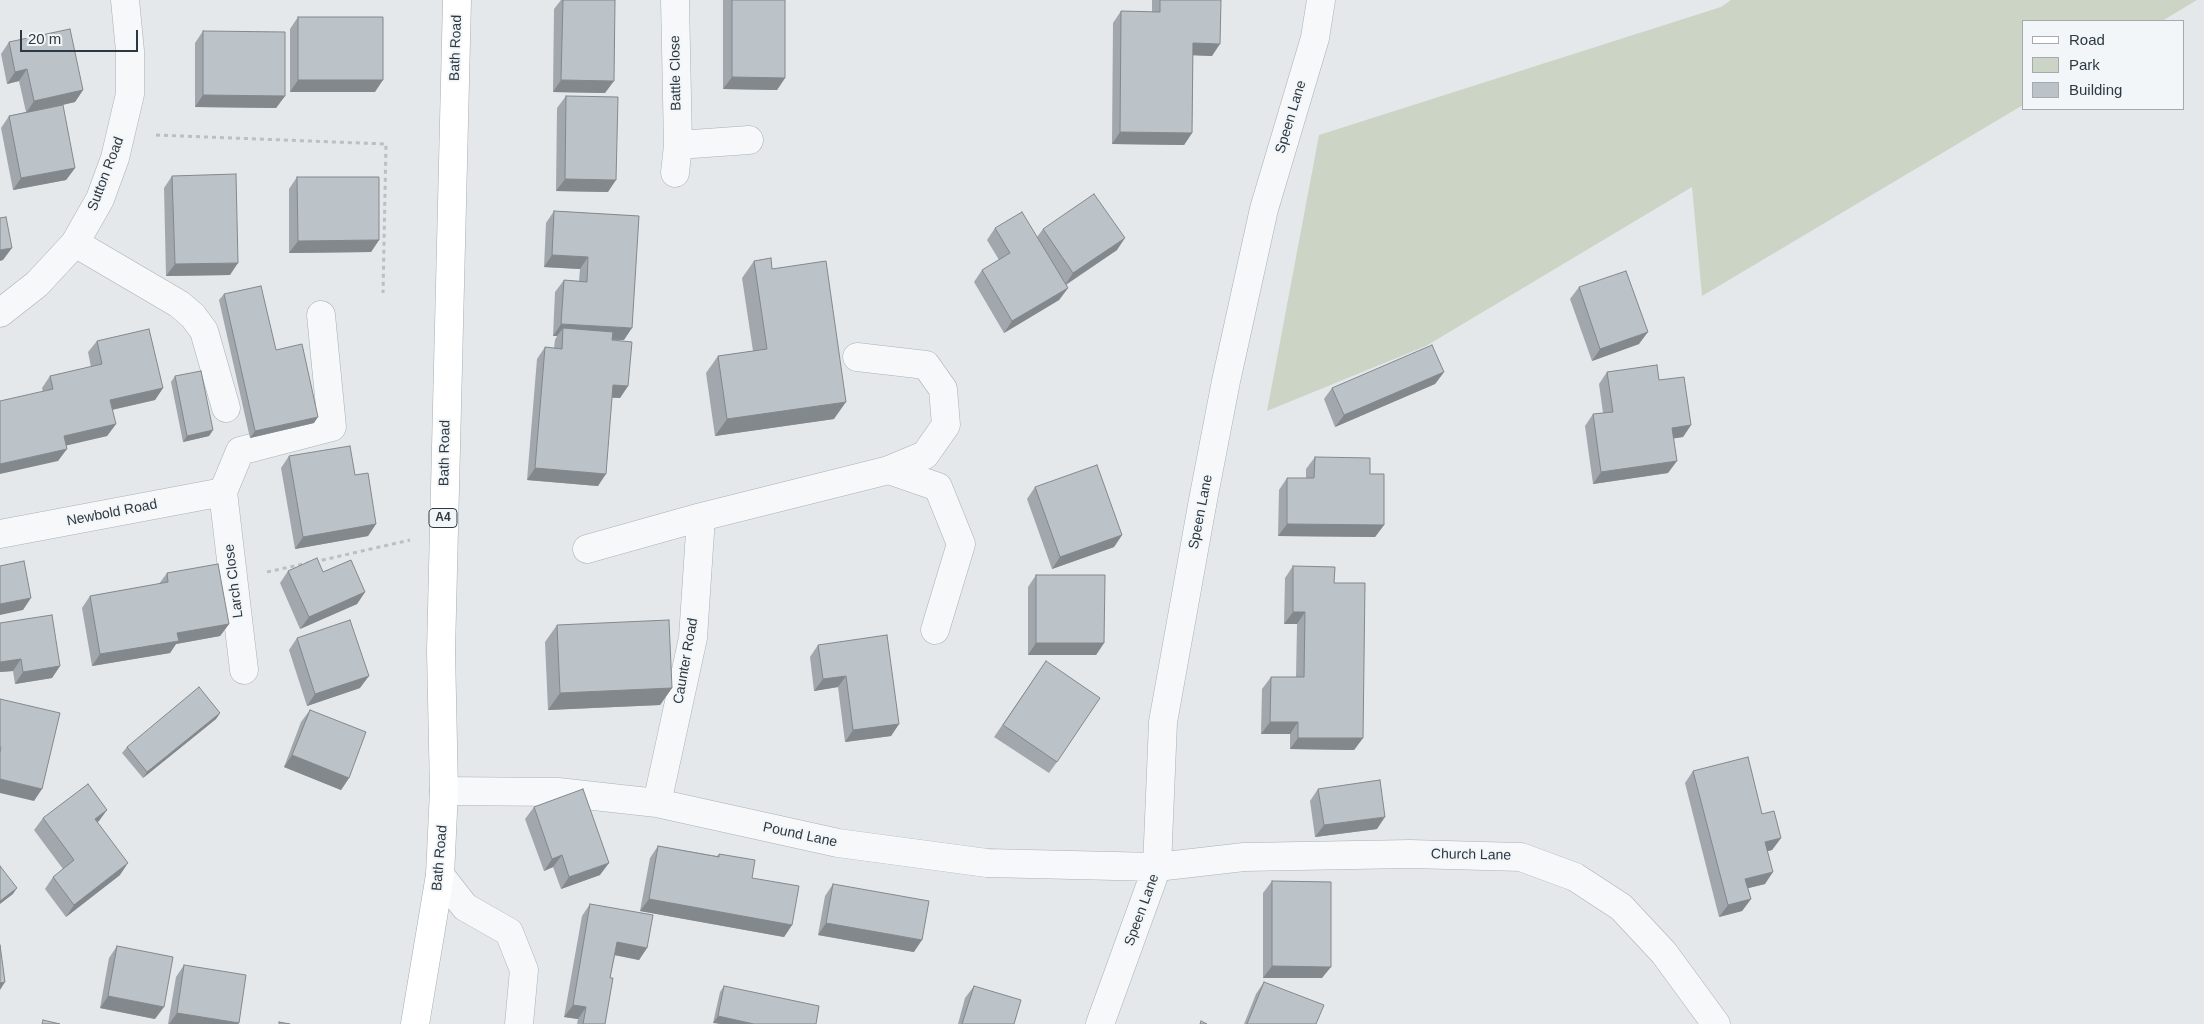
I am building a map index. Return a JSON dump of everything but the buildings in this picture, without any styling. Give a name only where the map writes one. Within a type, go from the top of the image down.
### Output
[{"type":"main road","name":"Bath Road","points":[[415,1024],[440,875],[444,791],[441,651],[457,0]]},
{"type":"street","name":"Sutton Road","points":[[0,313],[37,284],[76,243],[100,199],[116,158],[130,94],[130,51],[125,0]]},
{"type":"street","name":"Battle Close","points":[[675,0],[678,145],[675,173]]},
{"type":"street","name":"Speen Lane","points":[[1100,1024],[1157,867],[1162,722],[1203,500],[1226,381],[1264,209],[1315,38],[1321,0]]},
{"type":"street","points":[[678,145],[748,140]]},
{"type":"street","points":[[76,243],[179,304],[193,316],[204,331],[226,408]]},
{"type":"street","points":[[223,492],[240,452],[332,427],[321,315]]},
{"type":"street","points":[[587,549],[702,517],[889,470],[925,455],[946,425],[943,389],[926,365],[857,357]]},
{"type":"street","points":[[889,470],[938,487],[961,544],[934,630]]},
{"type":"street","name":"Newbold Road","points":[[0,534],[223,492]]},
{"type":"street","name":"Larch Close","points":[[223,492],[244,670]]},
{"type":"street","name":"Caunter Road","points":[[657,804],[694,638],[702,517]]},
{"type":"street","name":"Pound Lane","points":[[444,791],[558,792],[657,804],[838,843],[987,863],[1157,867]]},
{"type":"street","name":"Church Lane","points":[[1157,867],[1244,857],[1410,854],[1521,857],[1575,877],[1621,907],[1664,953],[1716,1024]]},
{"type":"street","points":[[440,875],[465,907],[508,932],[524,970],[519,1024]]},
{"type":"path","points":[[124,128],[149,135],[386,144],[383,293]]},
{"type":"path","points":[[233,580],[422,538],[443,539]]},
{"type":"green space","points":[[1731,0],[2197,0],[2164,20],[2022,20],[2022,106],[1702,296],[1692,187],[1426,346],[1267,411],[1319,135],[1721,7]]}]
